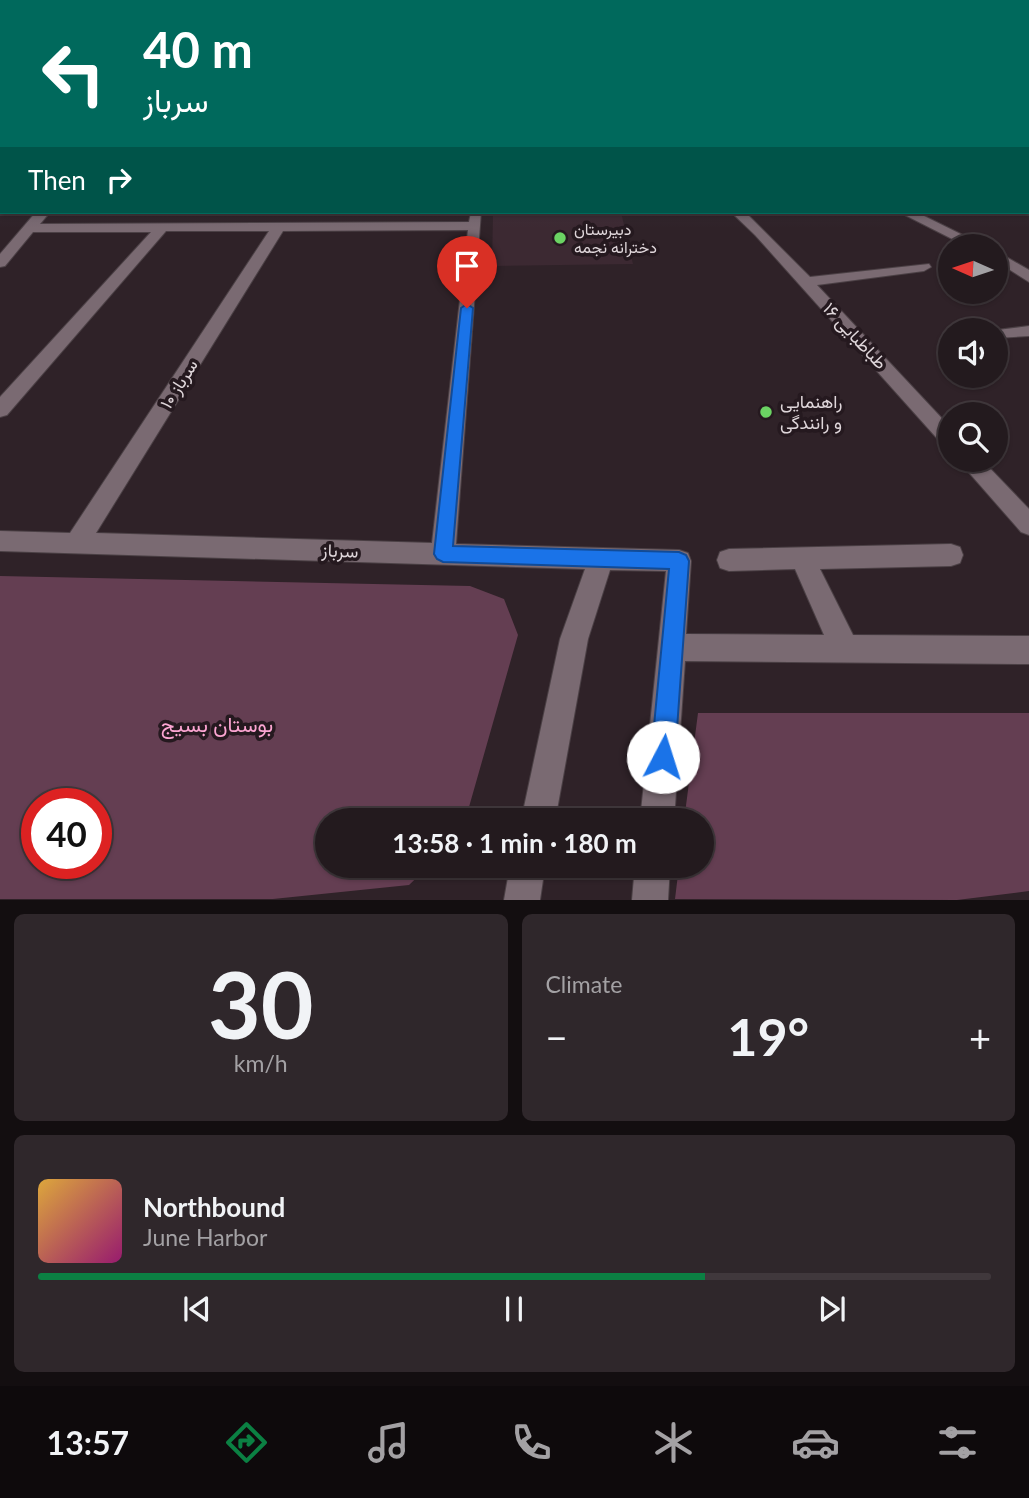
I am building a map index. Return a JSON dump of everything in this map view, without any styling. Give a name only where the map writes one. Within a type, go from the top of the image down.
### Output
[{"type":"street","points":[[0,263],[41,214]]},
{"type":"street","name":"طباطبایی ۱۶","points":[[740,214],[760,232],[938,427]]},
{"type":"street","points":[[910,214],[952,234]]},
{"type":"street","points":[[29,228],[280,225],[338,218],[476,219],[443,554]]},
{"type":"street","name":"سرباز ۱۰","points":[[77,543],[280,225]]},
{"type":"street","points":[[0,410],[163,226]]},
{"type":"street","points":[[1008,263],[1029,276]]},
{"type":"street","points":[[806,282],[924,267]]},
{"type":"street","points":[[1008,332],[1029,331]]},
{"type":"street","points":[[980,472],[1029,526]]},
{"type":"street","name":"سرباز","points":[[0,541],[679,561],[673,647]]},
{"type":"street","points":[[729,560],[951,555]]},
{"type":"street","points":[[802,558],[845,649]]},
{"type":"street","points":[[541,808],[574,639],[601,559]]},
{"type":"street","points":[[658,808],[673,647],[1029,650]]},
{"type":"street","points":[[522,900],[526,878]]},
{"type":"street","points":[[650,900],[652,878]]},
{"type":"shaded area","name":"دبیرستان دخترانه نجمه","points":[[493,214],[621,214],[633,264],[492,266]]},
{"type":"green space","name":"بوستان بسیج","points":[[0,576],[470,586],[504,599],[518,635],[469,808],[315,808],[315,878],[416,878],[409,885],[273,899],[0,899]]},
{"type":"green space","points":[[698,713],[1029,713],[1029,891],[957,900],[675,899],[678,878],[714,878],[714,808],[686,808]]},
{"type":"place","name":"دبیرستان دخترانه نجمه","points":[[560,238]]},
{"type":"place","name":"راهنمایی و رانندگی","points":[[766,412]]},
{"type":"route","points":[[467,308],[443,554],[679,561],[663,757]]}]
